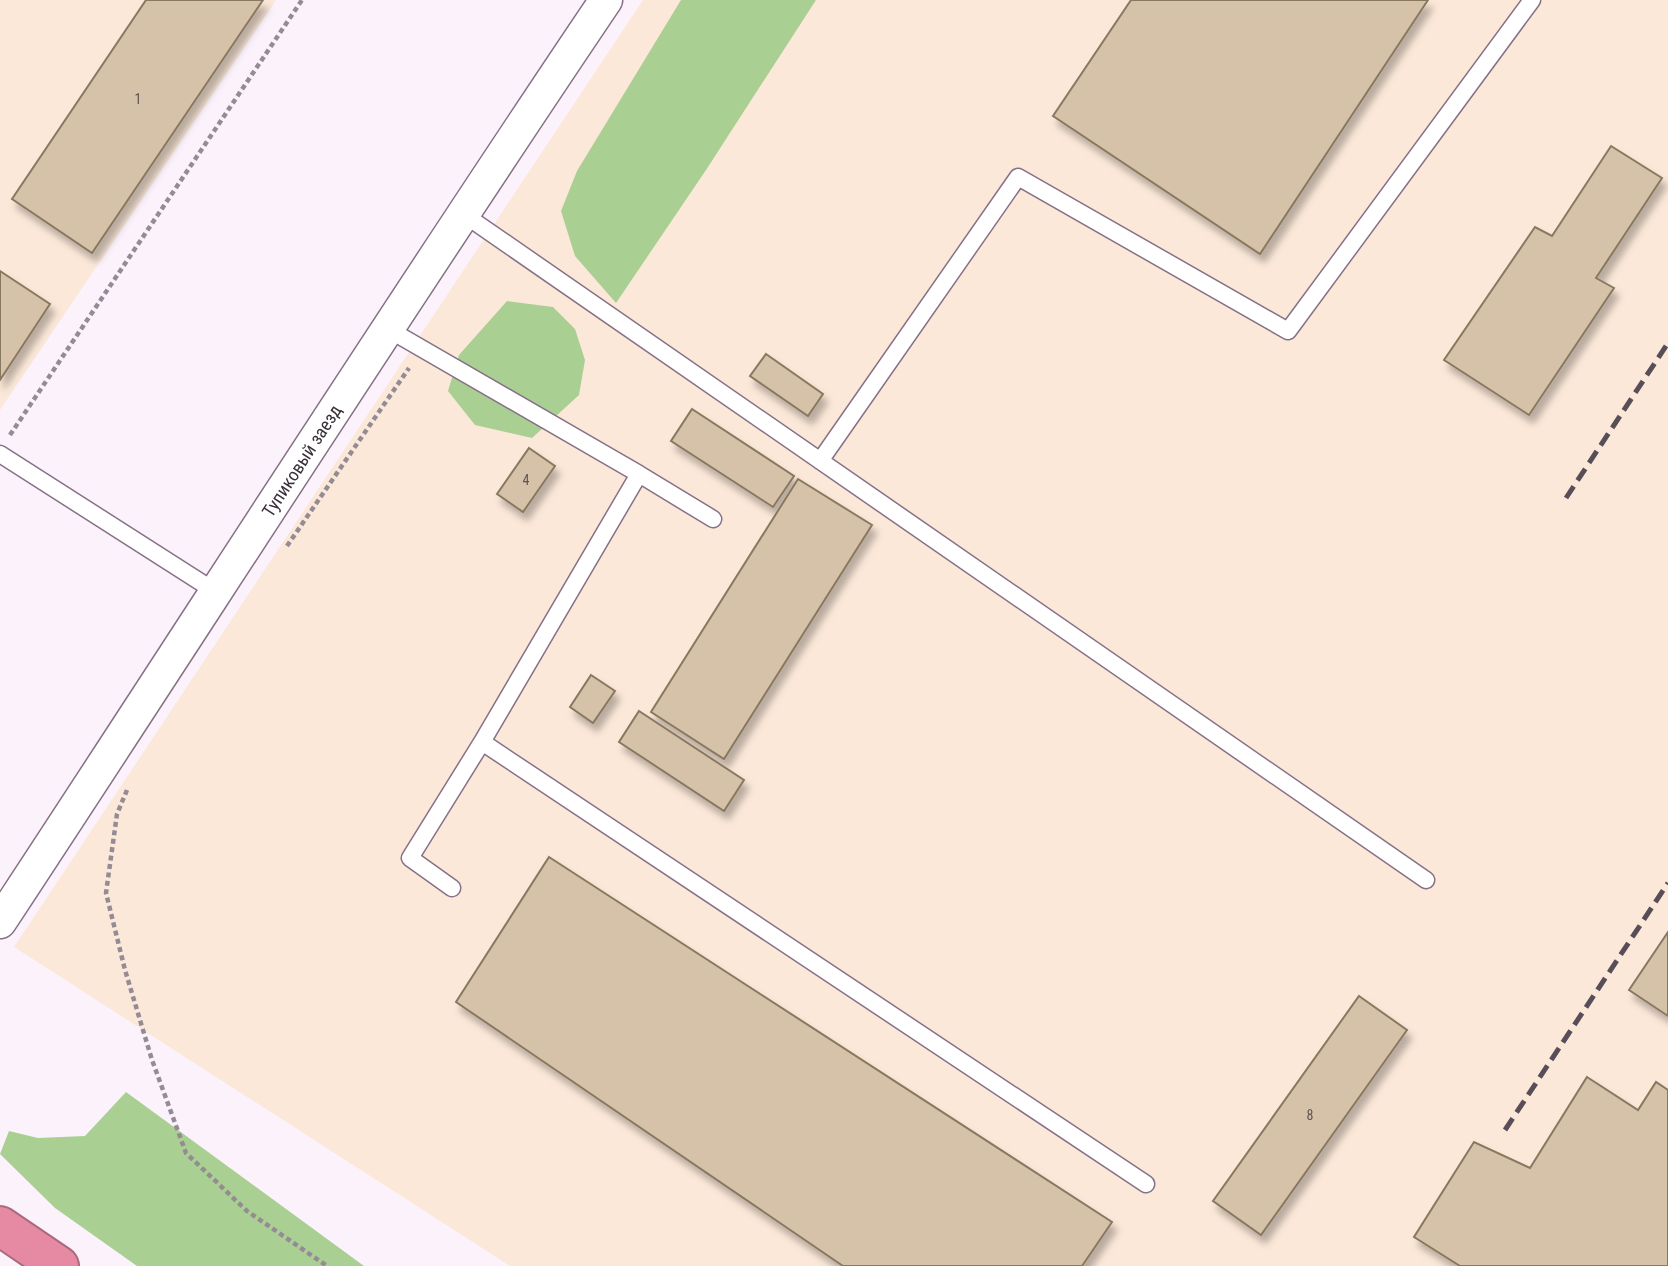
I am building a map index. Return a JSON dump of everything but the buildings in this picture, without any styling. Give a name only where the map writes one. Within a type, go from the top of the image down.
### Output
[{"type":"highway","points":[[0,1226],[59,1266]]},
{"type":"street","name":"Тупиковый заезд","points":[[0,922],[462,213],[606,0]]},
{"type":"lane","points":[[820,461],[1018,177],[1288,331],[1532,0]]},
{"type":"lane","points":[[462,213],[1426,880]]},
{"type":"lane","points":[[388,329],[713,519]]},
{"type":"lane","points":[[0,454],[216,592]]},
{"type":"lane","points":[[452,888],[410,858],[482,742],[639,474]]},
{"type":"lane","points":[[482,742],[1146,1184]]},
{"type":"path","points":[[8,439],[302,0]]},
{"type":"path","points":[[280,555],[422,349]]},
{"type":"path","points":[[129,785],[117,814],[106,893],[125,970],[152,1060],[186,1153],[247,1211],[327,1266]]},
{"type":"shaded area","points":[[0,0],[276,0],[0,410]]},
{"type":"shaded area","points":[[643,0],[1668,0],[1668,1266],[510,1266],[14,947]]},
{"type":"green space","points":[[681,0],[816,0],[616,303],[575,256],[561,211],[577,171]]},
{"type":"green space","points":[[507,301],[553,307],[575,329],[585,360],[579,395],[532,438],[475,425],[448,391],[459,355]]},
{"type":"green space","points":[[126,1092],[364,1266],[137,1266],[55,1208],[0,1154],[9,1131],[38,1138],[85,1136]]},
{"type":"railway","points":[[1566,498],[1668,343]]},
{"type":"railway","points":[[1505,1130],[1668,883]]}]
